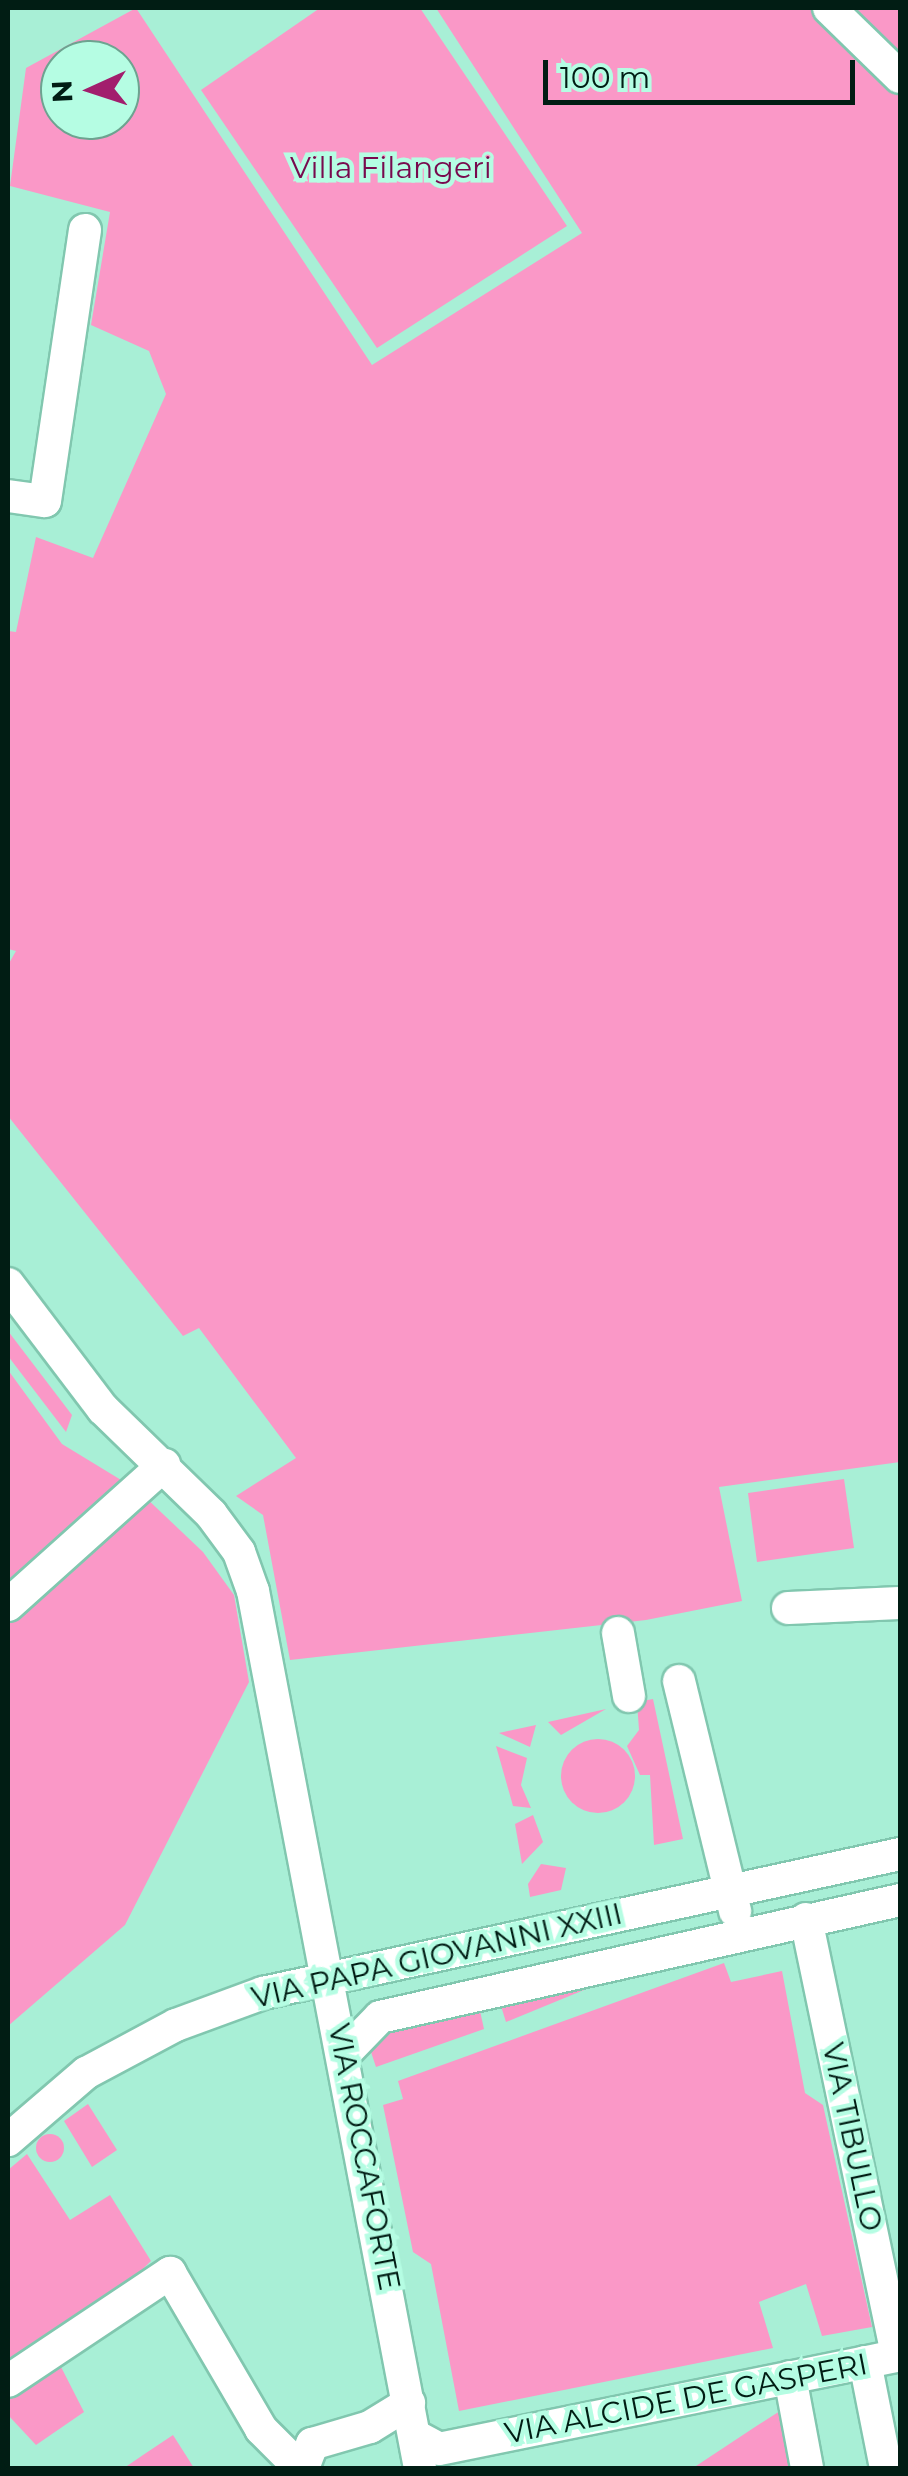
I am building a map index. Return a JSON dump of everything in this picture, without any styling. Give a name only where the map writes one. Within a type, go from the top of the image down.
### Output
[{"type":"street","points":[[829,8],[900,77]]},
{"type":"street","points":[[8,496],[45,501],[85,230]]},
{"type":"street","name":"VIA ROCCAFORTE","points":[[8,1284],[103,1409],[164,1465],[239,1552],[271,1670],[409,2403],[429,2455]]},
{"type":"street","points":[[8,1605],[164,1465]]},
{"type":"street","points":[[788,1608],[900,1603]]},
{"type":"street","points":[[618,1632],[629,1696]]},
{"type":"street","points":[[678,1681],[740,1934]]},
{"type":"street","name":"VIA PAPA GIOVANNI XXIII","points":[[8,2140],[86,2073],[176,2025],[331,1988],[526,1932],[577,1907],[730,1891],[900,1854]]},
{"type":"street","name":"VIA PAPA GIOVANNI XXIII","points":[[345,2053],[366,2026],[396,2014],[900,1900]]},
{"type":"street","name":"VIA TIBULLO","points":[[806,1919],[888,2358],[886,2468]]},
{"type":"street","points":[[526,1932],[538,1982]]},
{"type":"street","points":[[331,1988],[396,2014]]},
{"type":"street","points":[[8,2381],[170,2273],[261,2429],[302,2468],[312,2444],[370,2427],[409,2403]]},
{"type":"street","name":"VIA ALCIDE DE GASPERI","points":[[429,2455],[888,2358]]},
{"type":"street","points":[[790,2377],[807,2468]]},
{"type":"green space","points":[[136,8],[372,365],[582,233],[436,8],[900,8],[900,1462],[719,1487],[742,1601],[646,1620],[290,1660],[263,1515],[236,1496],[296,1458],[199,1328],[183,1336],[8,1116],[8,965],[16,951],[8,949],[8,631],[16,632],[36,537],[93,558],[166,394],[149,351],[91,325],[110,212],[10,186],[26,68],[40,60],[40,140],[140,140],[140,40],[77,40]]},
{"type":"green space","name":"Villa Filangeri","points":[[320,8],[420,8],[567,226],[377,348],[201,90]]},
{"type":"green space","points":[[8,1331],[72,1415],[66,1432],[8,1356]]},
{"type":"green space","points":[[8,1370],[62,1444],[126,1483],[8,1583]]},
{"type":"green space","points":[[844,1479],[854,1548],[757,1562],[748,1493]]},
{"type":"green space","points":[[144,1496],[203,1552],[234,1595],[249,1682],[125,1925],[8,2026],[8,1618]]},
{"type":"green space","points":[[653,1699],[683,1839],[654,1845],[650,1775],[640,1775],[627,1746],[639,1730],[637,1702]]},
{"type":"green space","points":[[606,1709],[561,1735],[548,1722]]},
{"type":"green space","points":[[536,1725],[530,1747],[499,1733]]},
{"type":"green space","points":[[598,1739],[624,1750],[635,1776],[624,1802],[598,1813],[572,1802],[561,1776],[572,1750]]},
{"type":"green space","points":[[496,1746],[527,1758],[521,1785],[531,1808],[513,1806]]},
{"type":"green space","points":[[533,1815],[543,1842],[522,1864],[515,1824]]},
{"type":"green space","points":[[541,1864],[566,1868],[561,1890],[530,1897],[528,1884]]},
{"type":"green space","points":[[724,1963],[731,1982],[782,1971],[805,2093],[823,2105],[872,2327],[822,2336],[806,2284],[759,2302],[773,2348],[459,2411],[431,2264],[413,2252],[383,2105],[403,2099],[398,2081]]},
{"type":"green space","points":[[583,1985],[584,1990],[506,2022],[501,2006]]},
{"type":"green space","points":[[480,2011],[484,2029],[376,2067],[368,2043],[382,2031]]},
{"type":"green space","points":[[88,2104],[117,2150],[92,2167],[64,2121]]},
{"type":"green space","points":[[50,2134],[60,2138],[64,2148],[60,2158],[50,2162],[40,2158],[36,2148],[40,2138]]},
{"type":"green space","points":[[27,2154],[70,2220],[110,2195],[151,2261],[118,2293],[8,2367],[8,2170]]},
{"type":"green space","points":[[58,2361],[84,2412],[36,2445],[8,2415],[8,2387]]},
{"type":"green space","points":[[780,2411],[791,2468],[693,2468],[758,2425]]},
{"type":"green space","points":[[173,2435],[194,2468],[124,2468],[146,2453]]}]
